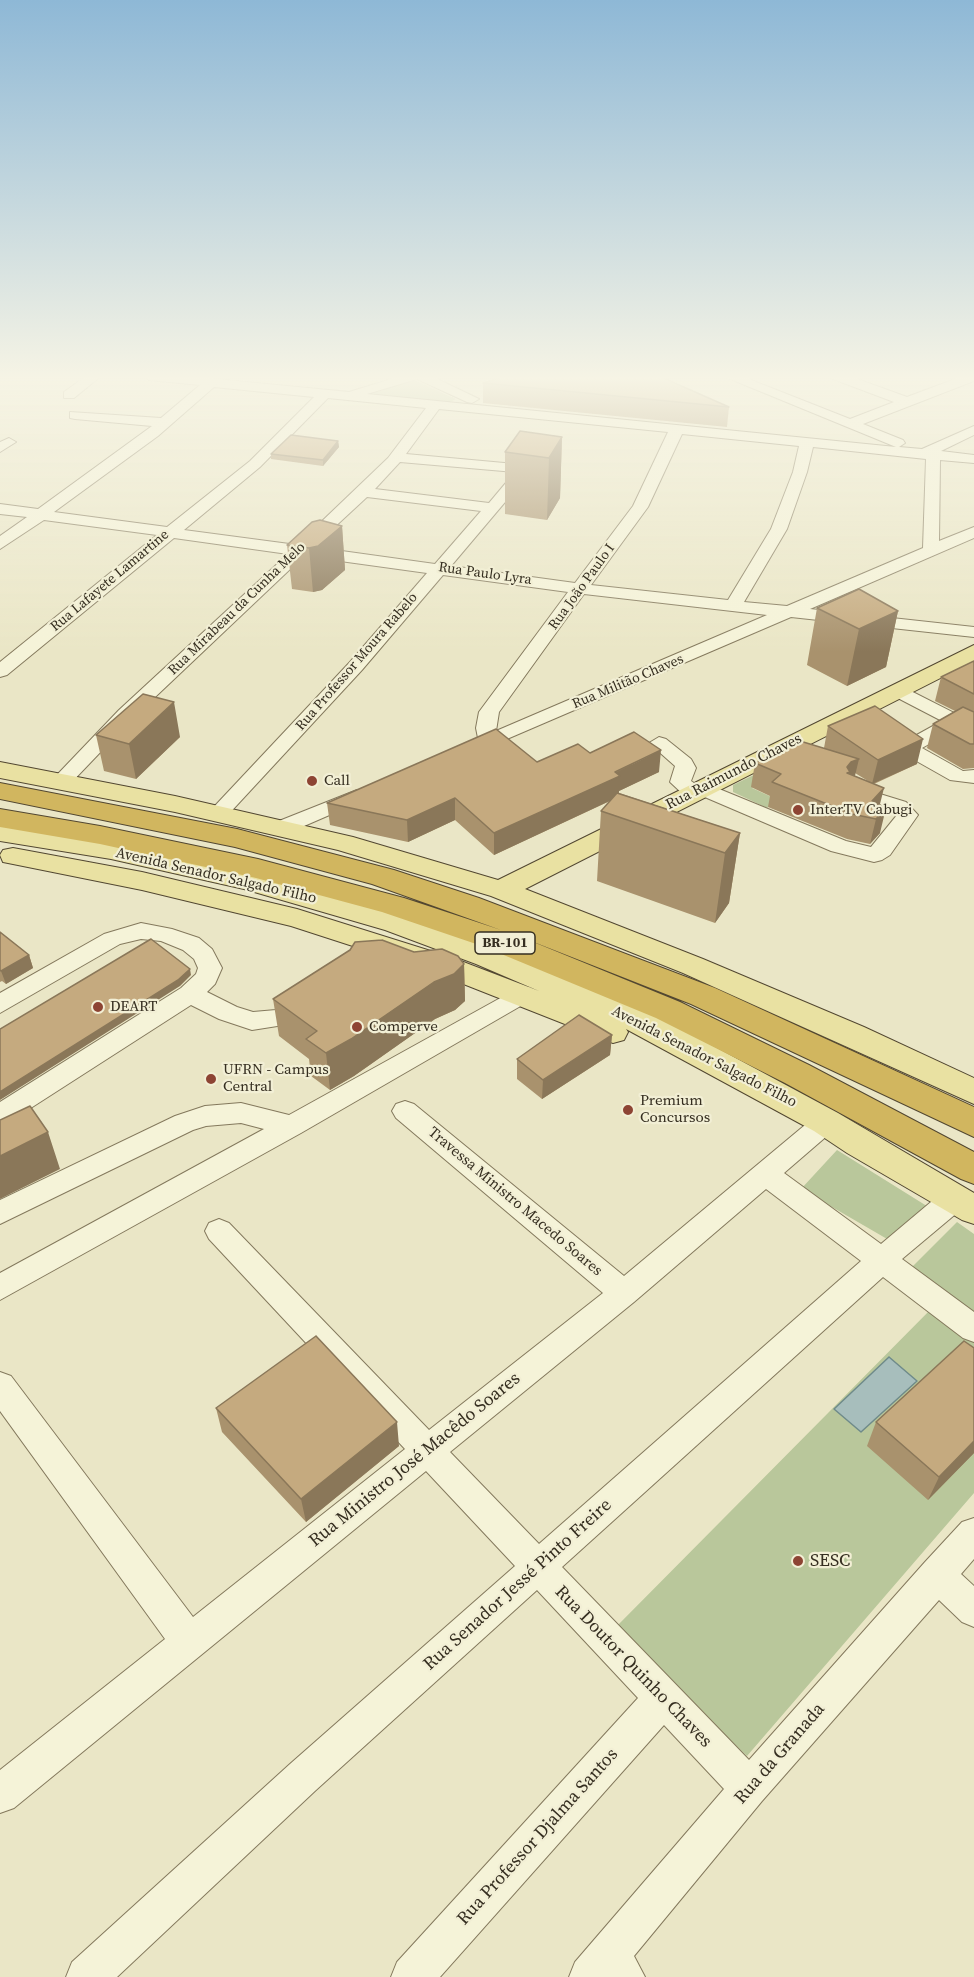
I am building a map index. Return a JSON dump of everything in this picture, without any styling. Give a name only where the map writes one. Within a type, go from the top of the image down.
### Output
[{"type":"highway","name":"BR-101","points":[[0,791],[237,838],[415,887],[551,935],[693,992],[924,1097],[974,1124]]},
{"type":"highway","name":"Avenida Senador Salgado Filho","points":[[0,818],[100,835],[258,869],[393,905],[493,938],[668,1010],[797,1074],[974,1169]]},
{"type":"highway","points":[[924,1097],[974,1109]]},
{"type":"main road","name":"Rua Raimundo Chaves","points":[[501,890],[897,690],[972,646]]},
{"type":"main road","points":[[0,770],[281,828],[404,860],[501,890],[736,984],[853,1035],[974,1092]]},
{"type":"main road","name":"Avenida Senador Salgado Filho","points":[[0,833],[111,851],[226,876],[395,923],[573,992],[652,1027],[822,1126]]},
{"type":"main road","points":[[0,854],[142,881],[297,918],[369,939],[522,994],[822,1126],[859,1144],[964,1204]]},
{"type":"street","points":[[0,544],[103,468]]},
{"type":"street","name":"Rua Lafayete Lamartine","points":[[0,671],[168,532],[250,468]]},
{"type":"street","name":"Rua Mirabeau da Cunha Melo","points":[[61,782],[126,714],[363,492],[385,468]]},
{"type":"street","points":[[518,468],[526,469]]},
{"type":"street","name":"Rua João Paulo I","points":[[488,741],[486,728],[489,712],[640,507],[660,468]]},
{"type":"street","points":[[734,605],[779,529],[801,468]]},
{"type":"street","points":[[927,468],[931,549]]},
{"type":"street","name":"Rua Professor Moura Rabelo","points":[[218,814],[349,674],[526,469]]},
{"type":"street","points":[[363,492],[494,508]]},
{"type":"street","name":"Rua Paulo Lyra","points":[[0,509],[581,588],[794,611],[972,646]]},
{"type":"street","name":"Rua Militão Chaves","points":[[456,755],[974,532]]},
{"type":"street","points":[[897,690],[965,726]]},
{"type":"street","points":[[965,726],[911,746],[910,750],[957,776],[969,778],[974,776]]},
{"type":"street","points":[[659,743],[684,763],[686,768],[680,782],[839,846],[874,855],[882,850],[908,815],[907,812],[893,804],[854,792]]},
{"type":"street","points":[[281,828],[379,787]]},
{"type":"street","points":[[0,1004],[112,939],[141,930],[164,934],[191,944],[204,955],[210,968],[207,978],[190,994],[0,1115]]},
{"type":"street","points":[[190,994],[228,1013],[252,1021],[290,1014],[321,992]]},
{"type":"street","points":[[0,1288],[108,1226],[292,1126],[522,994]]},
{"type":"street","name":"Travessa Ministro Macedo Soares","points":[[405,1111],[624,1293]]},
{"type":"street","points":[[0,1213],[184,1123],[205,1116],[241,1113],[292,1126]]},
{"type":"street","name":"Rua Ministro José Macêdo Soares","points":[[0,1794],[624,1293],[822,1126]]},
{"type":"street","points":[[766,1174],[974,1329]]},
{"type":"street","name":"Rua Senador Jessé Pinto Freire","points":[[87,1977],[303,1777],[883,1259],[964,1204]]},
{"type":"street","name":"Rua Doutor Quinho Chaves","points":[[219,1231],[749,1788]]},
{"type":"street","points":[[0,1386],[189,1642]]},
{"type":"street","name":"Rua da Granada","points":[[608,1970],[749,1788],[974,1533]]},
{"type":"street","points":[[937,1574],[974,1610]]},
{"type":"street","name":"Rua Professor Djalma Santos","points":[[412,1977],[663,1698]]},
{"type":"green space","points":[[783,761],[752,788],[776,799],[767,808],[733,792],[733,785]]},
{"type":"green space","points":[[837,1150],[930,1208],[894,1243],[801,1189]]},
{"type":"green space","points":[[957,1222],[974,1234],[974,1313],[911,1268]]},
{"type":"green space","name":"SESC","points":[[936,1304],[974,1333],[974,1493],[747,1756],[614,1629]]},
{"type":"water","points":[[889,1357],[917,1381],[861,1432],[834,1409]]},
{"type":"building","points":[[320,520],[342,526],[318,546],[309,548],[287,545],[312,522]]},
{"type":"building","points":[[859,589],[898,611],[859,629],[817,608]]},
{"type":"building","points":[[974,661],[974,694],[941,677]]},
{"type":"building","points":[[143,694],[174,702],[129,744],[96,735]]},
{"type":"building","points":[[875,706],[923,739],[878,760],[828,726]]},
{"type":"building","points":[[963,707],[974,712],[974,744],[933,724]]},
{"type":"building","points":[[496,729],[537,762],[578,744],[590,753],[634,732],[661,750],[615,772],[620,776],[494,833],[455,798],[407,820],[327,803]]},
{"type":"building","points":[[800,741],[859,759],[851,762],[847,767],[850,772],[847,773],[884,788],[872,801],[886,808],[876,819],[852,814],[772,782],[781,774],[755,763]]},
{"type":"building","points":[[617,793],[740,833],[725,853],[601,811]]},
{"type":"building","points":[[0,932],[29,955],[1,971],[0,970]]},
{"type":"building","name":"DEART","points":[[151,939],[190,969],[178,980],[0,1092],[0,1029]]},
{"type":"building","points":[[382,940],[414,952],[442,949],[458,956],[464,964],[454,974],[434,982],[351,1039],[326,1053],[306,1039],[317,1031],[273,999],[350,950],[355,942]]},
{"type":"building","points":[[579,1015],[612,1035],[543,1080],[517,1059]]},
{"type":"building","points":[[30,1106],[48,1132],[0,1156],[0,1120]]},
{"type":"building","points":[[316,1336],[397,1422],[301,1499],[216,1408]]},
{"type":"building","points":[[964,1341],[974,1348],[974,1441],[939,1477],[876,1422]]},
{"type":"place","name":"Call","points":[[312,781]]},
{"type":"place","name":"InterTV Cabugi","points":[[798,810]]},
{"type":"place","name":"DEART","points":[[98,1007]]},
{"type":"place","name":"Comperve","points":[[357,1027]]},
{"type":"place","name":"UFRN - Campus Central","points":[[211,1079]]},
{"type":"place","name":"Premium Concursos","points":[[628,1110]]},
{"type":"place","name":"SESC","points":[[798,1561]]}]
